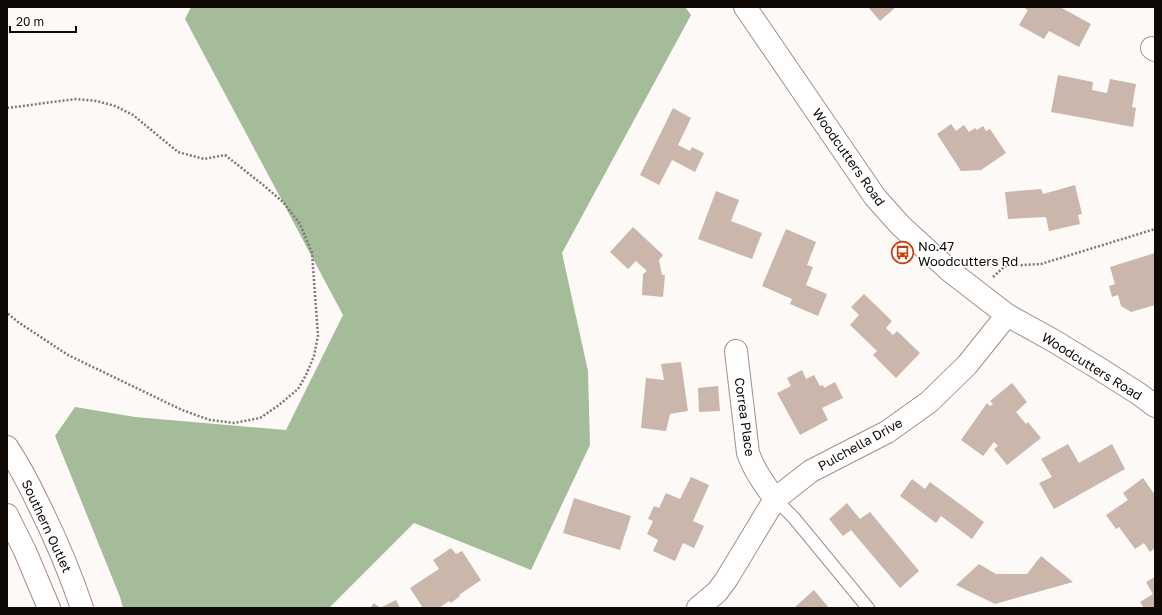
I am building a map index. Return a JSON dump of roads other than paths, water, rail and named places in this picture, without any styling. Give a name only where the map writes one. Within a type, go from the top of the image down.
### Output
[{"type":"main road","name":"Woodcutters Road","points":[[745,7],[875,197],[900,225],[950,271],[1007,315],[1054,341],[1140,394],[1155,406]]},
{"type":"main road","name":"Pulchella Drive","points":[[698,608],[717,592],[726,580],[775,499],[811,471],[887,432],[929,402],[967,365],[1007,315]]},
{"type":"main road","name":"Correa Place","points":[[736,351],[748,452],[756,472],[775,499]]},
{"type":"main road","name":"Southern Outlet","points":[[7,447],[29,484],[47,521],[64,559],[82,608]]},
{"type":"main road","points":[[7,515],[25,551],[49,608]]},
{"type":"lane","points":[[775,499],[794,518],[868,608]]},
{"type":"place","name":"No.47 Woodcutters Rd","points":[[902,253]]}]
